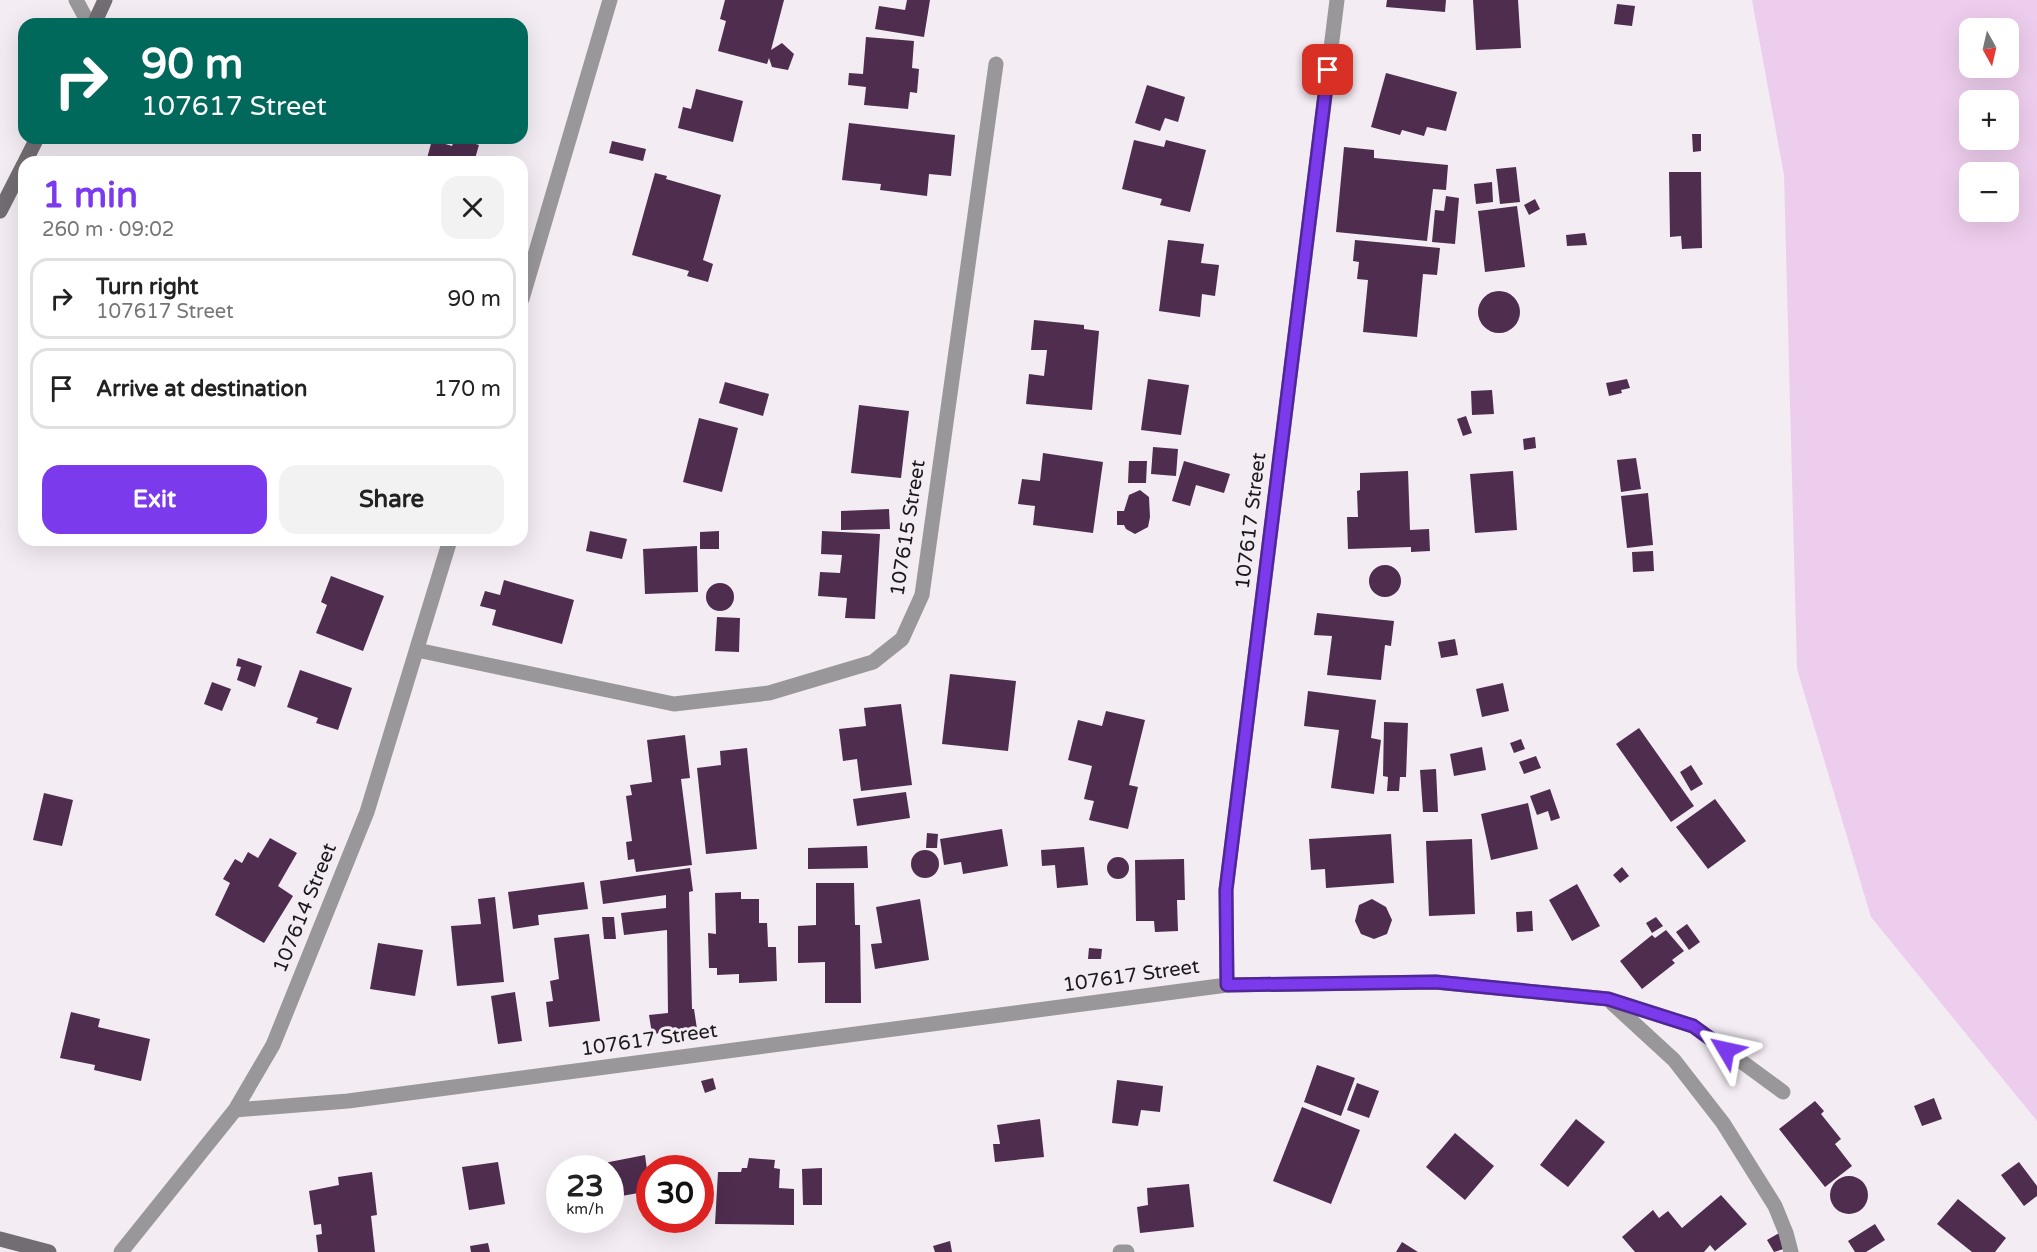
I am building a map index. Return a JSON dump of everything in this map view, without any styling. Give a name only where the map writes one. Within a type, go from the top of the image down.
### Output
[{"type":"main road","points":[[94,18],[105,0]]},
{"type":"main road","points":[[0,211],[18,176]]},
{"type":"main road","points":[[0,1239],[48,1252]]},
{"type":"street","points":[[76,0],[87,18]]},
{"type":"street","points":[[528,279],[610,0]]},
{"type":"street","name":"107617 Street","points":[[235,1110],[348,1101],[1227,985],[1226,890],[1337,0]]},
{"type":"street","name":"107615 Street","points":[[417,650],[675,704],[770,693],[873,662],[902,639],[922,595],[996,64]]},
{"type":"street","name":"107614 Street","points":[[121,1252],[235,1110],[273,1045],[367,812],[448,546]]},
{"type":"street","points":[[1227,985],[1436,982],[1608,999],[1693,1026],[1783,1092]]},
{"type":"street","points":[[1608,999],[1674,1060],[1722,1123],[1775,1206],[1791,1252]]},
{"type":"street","points":[[1120,1252],[1127,1252]]},
{"type":"shaded area","points":[[1752,0],[2037,0],[2037,1121],[1871,917],[1797,669],[1784,175]]},
{"type":"building","points":[[725,0],[784,0],[771,50],[782,43],[794,54],[788,70],[772,67],[769,58],[767,64],[718,51],[726,21],[720,19]]},
{"type":"building","points":[[907,0],[930,0],[924,37],[875,29],[879,6],[905,10]]},
{"type":"building","points":[[1387,0],[1446,0],[1445,12],[1386,7]]},
{"type":"building","points":[[1473,0],[1518,0],[1521,48],[1476,50]]},
{"type":"building","points":[[1617,4],[1635,6],[1632,26],[1614,24]]},
{"type":"building","points":[[866,37],[914,41],[912,68],[919,69],[917,93],[910,92],[908,109],[864,105],[866,87],[848,85],[849,73],[863,74]]},
{"type":"building","points":[[1386,73],[1457,92],[1446,131],[1427,127],[1424,136],[1402,130],[1400,135],[1371,127]]},
{"type":"building","points":[[1147,85],[1185,97],[1178,122],[1165,118],[1160,131],[1135,123]]},
{"type":"building","points":[[696,89],[743,101],[733,142],[678,128],[683,107],[691,109]]},
{"type":"building","points":[[849,123],[955,135],[951,176],[929,174],[927,196],[880,190],[881,184],[842,180]]},
{"type":"building","points":[[1692,134],[1701,134],[1701,151],[1693,152]]},
{"type":"building","points":[[1134,140],[1164,147],[1166,140],[1206,150],[1190,212],[1160,205],[1162,199],[1122,189]]},
{"type":"building","points":[[612,141],[646,149],[643,161],[609,153]]},
{"type":"building","points":[[431,144],[452,146],[453,144],[479,145],[476,156],[428,156]]},
{"type":"building","points":[[1344,147],[1374,150],[1374,158],[1448,165],[1446,190],[1433,189],[1427,241],[1336,232]]},
{"type":"building","points":[[1516,167],[1520,202],[1500,204],[1496,169]]},
{"type":"building","points":[[1669,172],[1701,172],[1702,248],[1682,249],[1681,236],[1670,237]]},
{"type":"building","points":[[655,173],[667,176],[666,179],[721,195],[703,260],[713,264],[708,282],[687,276],[689,271],[632,255]]},
{"type":"building","points":[[1492,182],[1493,202],[1476,204],[1474,184]]},
{"type":"building","points":[[1446,196],[1459,198],[1455,244],[1432,242],[1435,210],[1444,211]]},
{"type":"building","points":[[1535,199],[1540,209],[1529,215],[1524,205]]},
{"type":"building","points":[[1517,206],[1525,267],[1485,272],[1478,211]]},
{"type":"building","points":[[1585,233],[1587,245],[1567,246],[1566,235]]},
{"type":"building","points":[[1168,240],[1204,244],[1201,263],[1219,265],[1215,296],[1202,294],[1200,317],[1159,311]]},
{"type":"building","points":[[1355,240],[1440,248],[1437,275],[1423,274],[1417,337],[1363,332],[1368,280],[1357,279],[1359,262],[1353,261]]},
{"type":"building","points":[[1499,291],[1507,292],[1514,297],[1519,304],[1519,320],[1514,327],[1507,332],[1499,333],[1491,332],[1484,327],[1479,320],[1478,312],[1479,304],[1484,297],[1491,292]]},
{"type":"building","points":[[1034,320],[1084,325],[1084,329],[1099,331],[1092,410],[1026,404],[1029,374],[1044,376],[1047,350],[1031,350]]},
{"type":"building","points":[[1148,379],[1189,385],[1181,435],[1141,430]]},
{"type":"building","points":[[1627,379],[1630,388],[1621,390],[1622,393],[1609,396],[1606,383]]},
{"type":"building","points":[[725,382],[769,394],[763,416],[719,403]]},
{"type":"building","points":[[1492,390],[1494,414],[1472,415],[1471,391]]},
{"type":"building","points":[[859,405],[909,411],[901,478],[851,473]]},
{"type":"building","points":[[1466,416],[1472,433],[1463,436],[1457,419]]},
{"type":"building","points":[[699,418],[738,428],[722,492],[683,482]]},
{"type":"building","points":[[1535,437],[1536,448],[1524,450],[1523,439]]},
{"type":"building","points":[[1153,447],[1178,449],[1176,476],[1151,474]]},
{"type":"building","points":[[1043,453],[1103,462],[1093,533],[1033,525],[1035,506],[1018,504],[1022,479],[1040,481]]},
{"type":"building","points":[[1636,458],[1641,489],[1621,492],[1617,460]]},
{"type":"building","points":[[1129,461],[1147,461],[1146,483],[1128,483]]},
{"type":"building","points":[[1184,461],[1230,474],[1224,493],[1196,485],[1190,506],[1172,501]]},
{"type":"building","points":[[1408,471],[1410,530],[1429,529],[1430,551],[1411,552],[1411,547],[1348,549],[1347,517],[1358,517],[1357,491],[1360,490],[1360,473]]},
{"type":"building","points":[[1513,471],[1517,530],[1475,533],[1470,474]]},
{"type":"building","points":[[1140,490],[1149,497],[1150,517],[1148,527],[1135,534],[1126,529],[1124,525],[1117,525],[1117,511],[1124,511],[1129,495]]},
{"type":"building","points":[[1648,493],[1653,545],[1627,548],[1621,496]]},
{"type":"building","points":[[889,509],[890,529],[841,530],[841,511]]},
{"type":"building","points":[[590,531],[627,539],[622,559],[586,551]]},
{"type":"building","points":[[719,531],[719,549],[700,549],[700,532]]},
{"type":"building","points":[[822,531],[880,534],[875,619],[845,618],[847,598],[818,596],[820,572],[840,573],[842,555],[821,554]]},
{"type":"building","points":[[697,546],[698,592],[645,594],[643,549]]},
{"type":"building","points":[[1653,551],[1654,571],[1633,572],[1632,552]]},
{"type":"building","points":[[1385,565],[1396,570],[1401,581],[1396,592],[1385,597],[1374,592],[1369,581],[1374,570]]},
{"type":"building","points":[[331,576],[384,596],[363,651],[316,633],[327,605],[321,602]]},
{"type":"building","points":[[504,580],[574,600],[562,644],[492,625],[496,610],[480,606],[485,591],[500,595]]},
{"type":"building","points":[[720,583],[730,587],[734,597],[730,607],[720,611],[710,607],[706,597],[710,587]]},
{"type":"building","points":[[1317,613],[1394,621],[1391,646],[1385,645],[1381,680],[1327,675],[1332,636],[1314,635]]},
{"type":"building","points":[[717,617],[740,618],[739,652],[715,651]]},
{"type":"building","points":[[1455,639],[1458,655],[1441,658],[1438,642]]},
{"type":"building","points":[[238,658],[262,666],[255,687],[237,680],[241,667],[236,666]]},
{"type":"building","points":[[300,670],[352,688],[338,730],[316,723],[318,718],[287,707]]},
{"type":"building","points":[[950,674],[1016,681],[1008,751],[942,744]]},
{"type":"building","points":[[212,682],[231,689],[222,711],[204,704]]},
{"type":"building","points":[[1503,683],[1509,711],[1482,717],[1476,689]]},
{"type":"building","points":[[1308,691],[1376,700],[1371,738],[1381,740],[1374,794],[1331,788],[1339,730],[1304,726]]},
{"type":"building","points":[[901,704],[912,785],[861,791],[857,759],[843,761],[839,729],[866,726],[864,708]]},
{"type":"building","points":[[1106,711],[1145,720],[1129,785],[1138,787],[1128,829],[1089,820],[1094,801],[1084,799],[1092,766],[1068,760],[1078,720],[1102,726]]},
{"type":"building","points":[[1384,722],[1408,723],[1406,777],[1400,777],[1399,791],[1387,791],[1388,777],[1383,776]]},
{"type":"building","points":[[1639,728],[1694,806],[1671,822],[1616,744]]},
{"type":"building","points":[[685,735],[690,778],[681,779],[692,865],[636,872],[634,859],[628,860],[626,842],[632,841],[626,796],[632,795],[630,785],[652,782],[647,740]]},
{"type":"building","points":[[1521,739],[1525,749],[1514,753],[1510,743]]},
{"type":"building","points":[[1482,747],[1486,770],[1454,776],[1450,754]]},
{"type":"building","points":[[747,748],[757,849],[706,854],[697,768],[721,765],[720,751]]},
{"type":"building","points":[[1536,756],[1541,768],[1524,774],[1519,762]]},
{"type":"building","points":[[1691,765],[1703,784],[1691,791],[1680,772]]},
{"type":"building","points":[[1436,769],[1438,812],[1423,812],[1420,770]]},
{"type":"building","points":[[1550,789],[1560,818],[1551,821],[1548,811],[1537,815],[1530,796]]},
{"type":"building","points":[[906,792],[910,818],[857,826],[853,799]]},
{"type":"building","points":[[44,793],[73,800],[62,846],[33,840]]},
{"type":"building","points":[[1715,799],[1746,841],[1708,869],[1676,827]]},
{"type":"building","points":[[1528,803],[1538,849],[1491,860],[1481,814]]},
{"type":"building","points":[[1002,829],[1008,866],[963,874],[961,862],[944,865],[940,839]]},
{"type":"building","points":[[927,833],[938,834],[937,848],[926,848]]},
{"type":"building","points":[[1391,834],[1394,883],[1326,888],[1325,869],[1311,870],[1309,839]]},
{"type":"building","points":[[270,838],[297,853],[278,886],[293,896],[264,943],[215,915],[230,883],[223,879],[235,859],[242,863],[248,852],[258,858]]},
{"type":"building","points":[[1472,839],[1475,914],[1429,916],[1426,841]]},
{"type":"building","points":[[867,846],[868,868],[808,869],[808,848]]},
{"type":"building","points":[[1084,847],[1088,885],[1057,888],[1055,865],[1042,866],[1041,850]]},
{"type":"building","points":[[925,850],[935,854],[939,864],[935,874],[925,878],[915,874],[911,864],[915,854]]},
{"type":"building","points":[[1114,857],[1122,857],[1129,864],[1129,872],[1122,879],[1114,879],[1107,872],[1107,864]]},
{"type":"building","points":[[1184,859],[1185,900],[1177,900],[1178,931],[1155,932],[1154,921],[1136,921],[1135,860]]},
{"type":"building","points":[[1622,867],[1629,876],[1620,883],[1613,875]]},
{"type":"building","points":[[690,868],[693,891],[689,892],[692,1009],[694,1009],[697,1029],[652,1034],[649,1015],[668,1013],[667,930],[624,935],[621,913],[666,908],[666,895],[603,904],[600,881]]},
{"type":"building","points":[[584,882],[588,909],[538,915],[539,925],[513,929],[508,892]]},
{"type":"building","points":[[816,883],[854,883],[855,925],[860,925],[861,1003],[825,1003],[825,962],[798,963],[798,926],[816,925]]},
{"type":"building","points":[[1577,884],[1600,926],[1572,941],[1549,900]]},
{"type":"building","points":[[741,892],[741,899],[759,899],[759,923],[767,923],[768,947],[776,947],[777,981],[739,983],[739,974],[717,975],[717,968],[709,968],[708,933],[716,934],[715,893]]},
{"type":"building","points":[[495,897],[504,982],[457,986],[451,926],[481,924],[478,899]]},
{"type":"building","points":[[920,899],[929,960],[875,969],[871,944],[882,943],[876,907]]},
{"type":"building","points":[[1372,899],[1386,907],[1392,920],[1387,934],[1374,939],[1361,934],[1355,921],[1359,905]]},
{"type":"building","points":[[1532,911],[1533,931],[1517,932],[1516,912]]},
{"type":"building","points":[[602,917],[614,917],[616,939],[604,939]]},
{"type":"building","points":[[1656,917],[1663,926],[1652,933],[1646,923]]},
{"type":"building","points":[[1687,924],[1700,942],[1689,950],[1676,932]]},
{"type":"building","points":[[1666,930],[1684,951],[1672,960],[1675,963],[1642,989],[1620,961],[1652,935],[1655,938]]},
{"type":"building","points":[[589,934],[600,1021],[549,1027],[546,1002],[553,1001],[550,981],[559,979],[554,938]]},
{"type":"building","points":[[378,943],[423,950],[415,996],[370,989]]},
{"type":"building","points":[[1089,948],[1102,949],[1101,959],[1088,959]]},
{"type":"building","points":[[515,992],[522,1041],[498,1044],[491,996]]},
{"type":"building","points":[[71,1012],[100,1019],[98,1027],[150,1039],[141,1081],[94,1070],[95,1065],[60,1058]]},
{"type":"building","points":[[1317,1065],[1355,1078],[1341,1116],[1304,1102]]},
{"type":"building","points":[[713,1078],[716,1089],[705,1093],[701,1081]]},
{"type":"building","points":[[1117,1080],[1163,1086],[1160,1112],[1141,1110],[1138,1126],[1112,1123]]},
{"type":"building","points":[[1357,1083],[1379,1091],[1369,1118],[1347,1110]]},
{"type":"building","points":[[1934,1098],[1942,1119],[1922,1126],[1914,1106]]},
{"type":"building","points":[[1815,1101],[1824,1111],[1821,1114],[1841,1139],[1835,1144],[1852,1166],[1825,1187],[1779,1129]]},
{"type":"building","points":[[1302,1107],[1360,1130],[1331,1204],[1273,1181]]},
{"type":"building","points":[[1040,1119],[1044,1157],[995,1162],[993,1144],[1000,1144],[997,1125]]},
{"type":"building","points":[[1576,1119],[1605,1142],[1568,1187],[1540,1165]]},
{"type":"building","points":[[1455,1133],[1494,1166],[1465,1200],[1426,1167]]},
{"type":"building","points":[[636,1157],[636,1193],[624,1196],[624,1159]]},
{"type":"building","points":[[749,1158],[775,1160],[774,1168],[780,1169],[779,1188],[794,1189],[794,1225],[715,1224],[718,1172],[741,1172],[742,1168],[747,1168]]},
{"type":"building","points":[[498,1162],[505,1204],[469,1210],[462,1167]]},
{"type":"building","points":[[2019,1162],[2037,1186],[2037,1196],[2024,1206],[2001,1175]]},
{"type":"building","points":[[822,1168],[822,1205],[803,1205],[802,1169]]},
{"type":"building","points":[[372,1172],[377,1215],[371,1216],[375,1252],[318,1252],[316,1235],[322,1234],[321,1224],[314,1225],[309,1191],[339,1185],[338,1177]]},
{"type":"building","points":[[1849,1176],[1862,1182],[1868,1195],[1862,1208],[1849,1214],[1836,1208],[1830,1195],[1836,1182]]},
{"type":"building","points":[[1189,1184],[1194,1227],[1140,1233],[1137,1207],[1148,1205],[1147,1188]]},
{"type":"building","points":[[1721,1195],[1747,1224],[1715,1251],[1710,1245],[1704,1252],[1635,1252],[1622,1237],[1653,1210],[1659,1218],[1668,1211],[1682,1228]]},
{"type":"building","points":[[1958,1199],[2006,1238],[1995,1252],[1972,1252],[1937,1224]]},
{"type":"building","points":[[1875,1224],[1885,1240],[1866,1252],[1855,1252],[1848,1241]]},
{"type":"building","points":[[1781,1232],[1790,1247],[1774,1252],[1767,1240]]},
{"type":"building","points":[[950,1241],[952,1252],[935,1252],[933,1246]]},
{"type":"building","points":[[1402,1242],[1418,1252],[1396,1252]]},
{"type":"building","points":[[488,1243],[490,1252],[471,1252],[470,1246]]},
{"type":"route","points":[[1328,70],[1226,890],[1227,985],[1436,982],[1608,999],[1693,1026],[1726,1050]]}]
